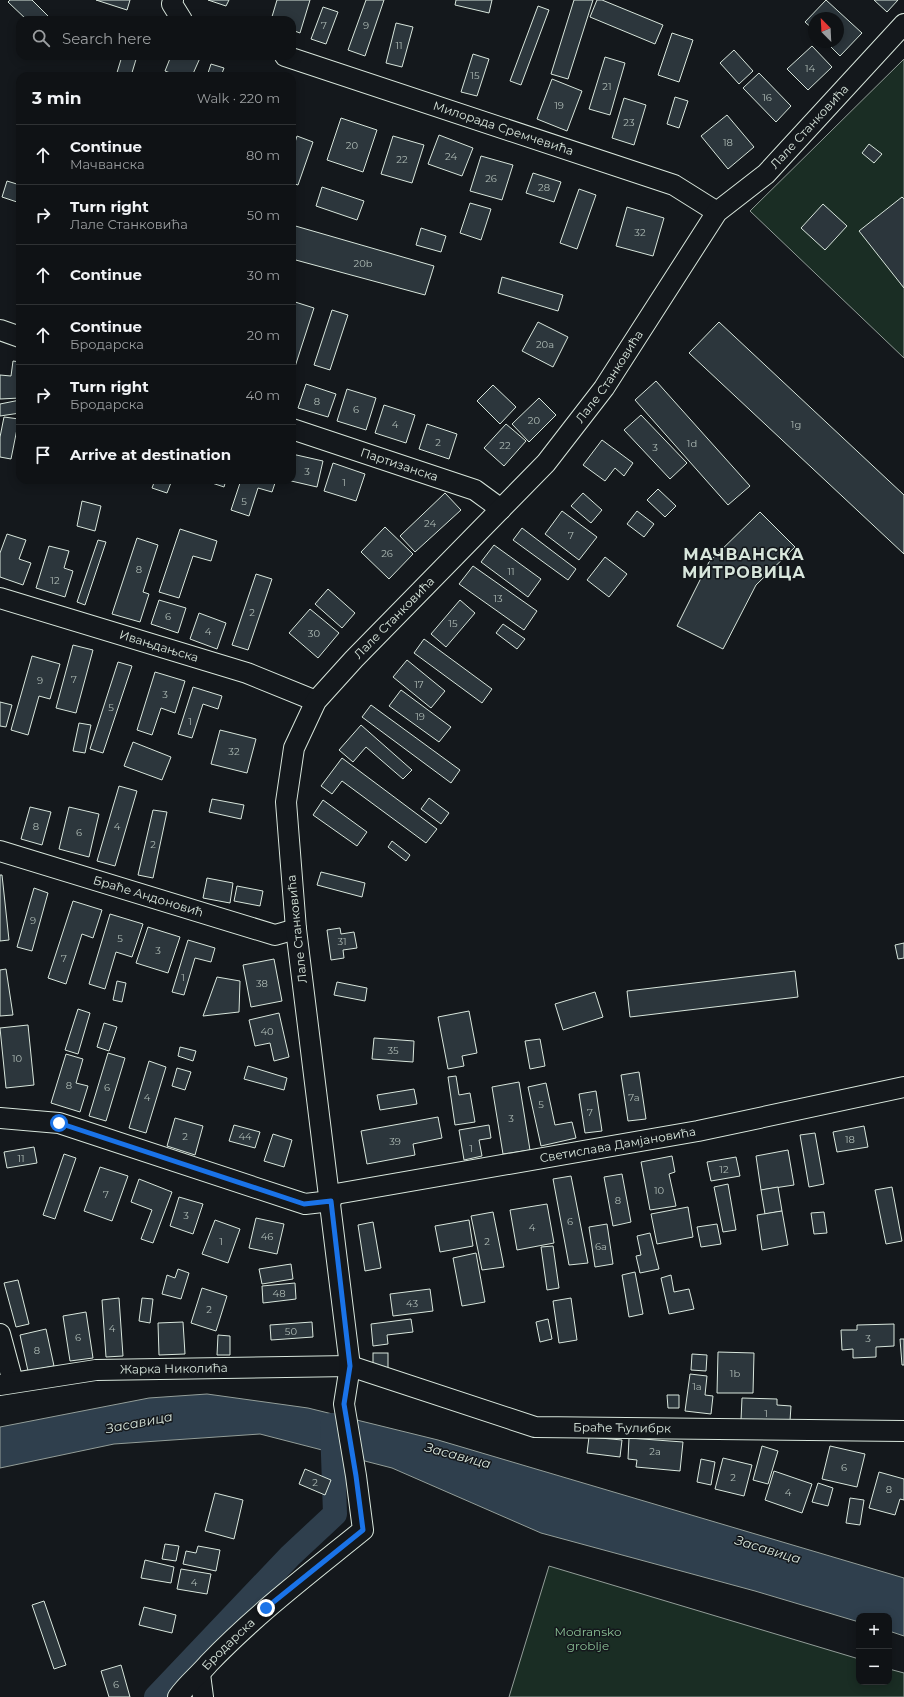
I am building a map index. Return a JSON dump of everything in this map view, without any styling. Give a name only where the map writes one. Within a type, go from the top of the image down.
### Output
[{"type":"street","points":[[173,0],[172,4],[180,16]]},
{"type":"street","name":"Лале Станковића","points":[[356,1476],[344,1404],[350,1366],[296,930],[286,802],[294,748],[316,702],[354,658],[546,463],[604,388],[716,212],[766,174],[904,24]]},
{"type":"street","name":"Милорада Сремчевића","points":[[296,60],[674,185],[716,212]]},
{"type":"street","points":[[0,330],[16,335]]},
{"type":"street","name":"Партизанска","points":[[296,429],[475,490],[501,509]]},
{"type":"street","name":"Ивањдањска","points":[[0,598],[247,673],[316,702]]},
{"type":"street","name":"Браће Андоновић","points":[[0,851],[274,935],[296,930]]},
{"type":"street","name":"Светислава Дамјановића","points":[[0,1118],[59,1123],[304,1204],[698,1131],[904,1088]]},
{"type":"street","points":[[0,1334],[6,1383]]},
{"type":"street","name":"Жарка Николића","points":[[6,1383],[96,1370],[350,1366]]},
{"type":"street","name":"Браће Ћулибрк","points":[[350,1366],[535,1427],[904,1431]]},
{"type":"street","name":"Бродарска","points":[[203,1697],[200,1674],[225,1647],[266,1608],[363,1530],[356,1476]]},
{"type":"street","points":[[178,1697],[200,1674]]},
{"type":"green space","points":[[904,59],[904,358],[750,211]]},
{"type":"green space","name":"Modransko groblje","points":[[549,1566],[856,1658],[856,1685],[892,1685],[892,1670],[904,1673],[904,1697],[509,1697]]},
{"type":"water","name":"Засавица","points":[[207,1394],[308,1408],[438,1440],[904,1578],[904,1636],[892,1632],[892,1613],[856,1613],[856,1621],[755,1591],[541,1533],[392,1468],[260,1434],[114,1444],[0,1468],[0,1427],[149,1398]]},
{"type":"building","points":[[10,0],[32,0],[48,16],[23,16],[8,2]]},
{"type":"building","points":[[96,0],[130,0],[127,10]]},
{"type":"building","points":[[208,0],[229,0],[226,6]]},
{"type":"building","points":[[277,0],[310,0],[300,33],[296,32],[296,16],[272,16]]},
{"type":"building","points":[[366,0],[384,0],[365,56],[348,50]]},
{"type":"building","points":[[456,0],[492,0],[489,13],[455,5]]},
{"type":"building","points":[[574,0],[593,0],[568,79],[551,74]]},
{"type":"building","points":[[597,0],[602,0],[663,25],[655,44],[590,17]]},
{"type":"building","points":[[826,0],[839,12],[815,12]]},
{"type":"building","points":[[874,0],[898,0],[887,12]]},
{"type":"building","points":[[538,6],[549,10],[521,85],[510,81]]},
{"type":"building","points":[[323,7],[338,12],[326,44],[311,39]]},
{"type":"building","points":[[844,16],[862,33],[840,56],[832,48],[844,48]]},
{"type":"building","points":[[396,23],[413,27],[402,67],[386,63]]},
{"type":"building","points":[[672,33],[693,40],[679,82],[658,75]]},
{"type":"building","points":[[810,48],[814,48],[832,67],[808,90],[787,69]]},
{"type":"building","points":[[734,50],[753,71],[739,84],[720,63]]},
{"type":"building","points":[[473,54],[489,59],[477,96],[461,92]]},
{"type":"building","points":[[605,57],[625,63],[610,115],[589,109]]},
{"type":"building","points":[[121,60],[136,60],[132,72],[117,72]]},
{"type":"building","points":[[169,60],[199,60],[194,72],[165,71]]},
{"type":"building","points":[[211,64],[224,68],[222,72],[208,72]]},
{"type":"building","points":[[759,73],[791,106],[776,122],[743,88]]},
{"type":"building","points":[[552,79],[582,91],[567,131],[537,119]]},
{"type":"building","points":[[675,97],[688,101],[679,128],[667,124]]},
{"type":"building","points":[[624,98],[646,105],[634,145],[612,138]]},
{"type":"building","points":[[727,115],[754,147],[728,169],[701,136]]},
{"type":"building","points":[[341,118],[377,130],[363,172],[327,160]]},
{"type":"building","points":[[439,135],[473,148],[462,176],[428,164]]},
{"type":"building","points":[[297,136],[313,142],[298,185],[296,184]]},
{"type":"building","points":[[393,136],[424,145],[412,183],[381,174]]},
{"type":"building","points":[[869,144],[882,154],[874,163],[862,153]]},
{"type":"building","points":[[481,156],[513,165],[502,200],[470,191]]},
{"type":"building","points":[[533,173],[561,182],[554,202],[526,193]]},
{"type":"building","points":[[7,181],[16,184],[16,202],[2,197]]},
{"type":"building","points":[[322,187],[364,201],[357,220],[316,206]]},
{"type":"building","points":[[579,189],[596,195],[577,249],[560,243]]},
{"type":"building","points":[[902,197],[904,199],[904,288],[859,231]]},
{"type":"building","points":[[470,203],[491,209],[481,240],[460,233]]},
{"type":"building","points":[[823,204],[847,226],[825,250],[801,228]]},
{"type":"building","points":[[627,207],[664,218],[653,256],[616,246]]},
{"type":"building","points":[[296,226],[434,266],[425,295],[296,260]]},
{"type":"building","points":[[421,228],[446,236],[441,252],[416,245]]},
{"type":"building","points":[[502,277],[563,295],[558,311],[498,293]]},
{"type":"building","points":[[296,302],[314,308],[296,364]]},
{"type":"building","points":[[332,310],[348,315],[330,370],[314,365]]},
{"type":"building","points":[[538,322],[568,337],[553,367],[522,351]]},
{"type":"building","points":[[719,322],[904,495],[904,554],[689,353]]},
{"type":"building","points":[[13,361],[16,361],[16,398],[0,399],[0,375],[11,376]]},
{"type":"building","points":[[656,381],[750,486],[728,505],[635,400]]},
{"type":"building","points":[[306,384],[336,394],[328,417],[298,408]]},
{"type":"building","points":[[493,385],[516,407],[500,424],[477,401]]},
{"type":"building","points":[[347,389],[376,398],[366,430],[337,421]]},
{"type":"building","points":[[539,398],[556,415],[529,442],[512,424]]},
{"type":"building","points":[[16,401],[16,414],[0,416],[0,404]]},
{"type":"building","points":[[384,405],[415,415],[406,443],[375,433]]},
{"type":"building","points":[[641,415],[687,463],[670,479],[624,430]]},
{"type":"building","points":[[4,417],[16,419],[16,434],[11,459],[0,457],[0,437]]},
{"type":"building","points":[[427,424],[457,434],[449,459],[419,449]]},
{"type":"building","points":[[506,424],[526,441],[504,466],[484,448]]},
{"type":"building","points":[[602,440],[633,463],[624,476],[615,468],[605,481],[583,465]]},
{"type":"building","points":[[296,455],[323,461],[317,487],[296,482]]},
{"type":"building","points":[[333,463],[365,474],[356,501],[324,491]]},
{"type":"building","points":[[154,484],[170,484],[167,493],[152,488]]},
{"type":"building","points":[[215,484],[225,484],[224,487]]},
{"type":"building","points":[[240,484],[275,484],[272,492],[258,488],[249,516],[231,510]]},
{"type":"building","points":[[658,489],[676,506],[665,517],[647,500]]},
{"type":"building","points":[[445,493],[461,510],[415,552],[400,536]]},
{"type":"building","points":[[583,493],[602,510],[591,523],[571,506]]},
{"type":"building","points":[[82,501],[101,506],[95,531],[77,526]]},
{"type":"building","points":[[562,511],[597,537],[579,560],[545,534]]},
{"type":"building","points":[[637,511],[654,524],[644,537],[627,524]]},
{"type":"building","points":[[760,512],[795,547],[756,585],[723,649],[677,626],[709,562]]},
{"type":"building","points":[[385,527],[413,554],[389,579],[361,552]]},
{"type":"building","points":[[522,528],[576,569],[568,580],[513,540]]},
{"type":"building","points":[[180,529],[217,541],[211,561],[193,556],[179,598],[159,592]]},
{"type":"building","points":[[7,534],[26,540],[19,559],[31,563],[23,585],[0,577],[0,553]]},
{"type":"building","points":[[137,538],[158,545],[143,592],[149,594],[140,622],[112,614]]},
{"type":"building","points":[[98,540],[106,542],[85,605],[77,602]]},
{"type":"building","points":[[494,545],[541,579],[528,597],[481,562]]},
{"type":"building","points":[[49,546],[69,551],[64,568],[73,571],[65,597],[36,588]]},
{"type":"building","points":[[605,557],[627,574],[609,597],[587,580]]},
{"type":"building","points":[[473,566],[537,611],[524,630],[459,584]]},
{"type":"building","points":[[256,574],[272,579],[248,650],[232,645]]},
{"type":"building","points":[[328,589],[355,613],[342,628],[315,604]]},
{"type":"building","points":[[159,600],[186,608],[178,633],[151,624]]},
{"type":"building","points":[[460,600],[475,613],[446,647],[431,634]]},
{"type":"building","points":[[310,609],[339,633],[318,658],[289,633]]},
{"type":"building","points":[[199,613],[226,623],[217,649],[190,639]]},
{"type":"building","points":[[503,624],[525,639],[517,649],[496,633]]},
{"type":"building","points":[[424,639],[492,689],[482,703],[414,653]]},
{"type":"building","points":[[73,645],[93,650],[76,713],[56,708]]},
{"type":"building","points":[[32,656],[60,664],[50,699],[39,696],[28,735],[11,730]]},
{"type":"building","points":[[407,660],[445,691],[431,708],[393,677]]},
{"type":"building","points":[[118,662],[132,666],[103,753],[90,749]]},
{"type":"building","points":[[155,672],[185,681],[175,713],[161,708],[152,735],[137,730]]},
{"type":"building","points":[[193,687],[222,696],[218,709],[203,704],[192,738],[178,734]]},
{"type":"building","points":[[401,690],[451,727],[439,742],[389,706]]},
{"type":"building","points":[[0,702],[12,705],[6,727],[0,726]]},
{"type":"building","points":[[371,705],[460,770],[451,783],[362,717]]},
{"type":"building","points":[[79,723],[91,725],[85,753],[73,751]]},
{"type":"building","points":[[361,725],[412,770],[403,779],[366,747],[353,762],[339,750]]},
{"type":"building","points":[[220,730],[256,739],[247,773],[211,764]]},
{"type":"building","points":[[133,742],[171,757],[162,780],[124,766]]},
{"type":"building","points":[[342,758],[437,829],[426,843],[342,781],[332,794],[321,786]]},
{"type":"building","points":[[119,786],[137,791],[115,866],[97,861]]},
{"type":"building","points":[[429,798],[449,813],[441,824],[421,809]]},
{"type":"building","points":[[212,799],[244,805],[241,819],[209,812]]},
{"type":"building","points":[[323,800],[367,832],[357,846],[313,815]]},
{"type":"building","points":[[30,807],[51,812],[42,845],[21,839]]},
{"type":"building","points":[[69,807],[99,814],[89,857],[59,849]]},
{"type":"building","points":[[153,810],[167,812],[153,878],[138,875]]},
{"type":"building","points":[[392,841],[410,855],[406,861],[388,847]]},
{"type":"building","points":[[321,872],[365,883],[362,897],[317,885]]},
{"type":"building","points":[[0,875],[2,875],[9,940],[0,941]]},
{"type":"building","points":[[207,878],[233,883],[230,903],[203,898]]},
{"type":"building","points":[[237,886],[263,891],[260,906],[234,901]]},
{"type":"building","points":[[34,888],[48,893],[32,951],[17,947]]},
{"type":"building","points":[[73,901],[102,910],[93,938],[82,934],[66,984],[48,978]]},
{"type":"building","points":[[110,914],[143,924],[132,957],[116,952],[105,989],[89,984]]},
{"type":"building","points":[[148,927],[180,937],[168,973],[136,963]]},
{"type":"building","points":[[340,928],[341,934],[354,932],[357,948],[343,950],[344,958],[331,960],[327,930]]},
{"type":"building","points":[[188,940],[215,948],[211,962],[195,958],[184,995],[172,992]]},
{"type":"building","points":[[904,943],[904,958],[898,959],[895,945]]},
{"type":"building","points":[[274,959],[282,1001],[251,1007],[243,965]]},
{"type":"building","points":[[6,969],[13,1015],[0,1016],[0,970]]},
{"type":"building","points":[[795,971],[798,997],[630,1017],[627,991]]},
{"type":"building","points":[[217,977],[240,981],[239,1012],[203,1016]]},
{"type":"building","points":[[117,981],[126,983],[122,1002],[113,1000]]},
{"type":"building","points":[[337,982],[367,988],[365,1001],[334,995]]},
{"type":"building","points":[[595,992],[603,1017],[563,1030],[555,1004]]},
{"type":"building","points":[[78,1009],[90,1013],[78,1054],[65,1050]]},
{"type":"building","points":[[469,1011],[477,1053],[462,1056],[464,1066],[448,1069],[438,1017]]},
{"type":"building","points":[[279,1013],[289,1057],[274,1061],[270,1043],[255,1046],[249,1020]]},
{"type":"building","points":[[104,1023],[117,1027],[109,1051],[97,1047]]},
{"type":"building","points":[[28,1025],[34,1085],[6,1088],[0,1028]]},
{"type":"building","points":[[374,1038],[414,1041],[413,1062],[372,1059]]},
{"type":"building","points":[[540,1039],[545,1066],[530,1069],[525,1041]]},
{"type":"building","points":[[180,1047],[196,1051],[193,1061],[178,1056]]},
{"type":"building","points":[[108,1053],[125,1058],[106,1121],[89,1116]]},
{"type":"building","points":[[66,1054],[83,1059],[76,1083],[88,1086],[80,1112],[51,1103]]},
{"type":"building","points":[[149,1061],[166,1067],[146,1133],[129,1128]]},
{"type":"building","points":[[248,1066],[287,1078],[284,1090],[244,1079]]},
{"type":"building","points":[[177,1068],[191,1072],[185,1090],[172,1086]]},
{"type":"building","points":[[639,1072],[646,1119],[628,1121],[621,1075]]},
{"type":"building","points":[[456,1076],[459,1095],[470,1093],[475,1122],[455,1125],[448,1077]]},
{"type":"building","points":[[519,1082],[530,1150],[503,1154],[492,1087]]},
{"type":"building","points":[[546,1083],[555,1125],[572,1122],[576,1138],[541,1146],[528,1087]]},
{"type":"building","points":[[414,1089],[417,1104],[380,1110],[377,1095]]},
{"type":"building","points":[[596,1091],[602,1131],[585,1133],[579,1094]]},
{"type":"building","points":[[438,1117],[442,1138],[413,1144],[415,1155],[367,1164],[361,1131]]},
{"type":"building","points":[[175,1118],[203,1126],[195,1155],[167,1146]]},
{"type":"building","points":[[234,1125],[260,1132],[255,1148],[229,1141]]},
{"type":"building","points":[[489,1125],[491,1138],[479,1140],[482,1156],[464,1160],[459,1130]]},
{"type":"building","points":[[864,1126],[868,1147],[837,1152],[833,1132]]},
{"type":"building","points":[[815,1133],[824,1184],[809,1187],[800,1135]]},
{"type":"building","points":[[273,1134],[292,1140],[284,1167],[264,1161]]},
{"type":"building","points":[[34,1147],[37,1163],[7,1168],[4,1152]]},
{"type":"building","points":[[788,1150],[794,1185],[761,1190],[756,1156]]},
{"type":"building","points":[[64,1154],[76,1158],[55,1219],[43,1215]]},
{"type":"building","points":[[672,1156],[675,1172],[669,1174],[676,1206],[650,1210],[641,1162]]},
{"type":"building","points":[[736,1157],[740,1176],[711,1181],[707,1162]]},
{"type":"building","points":[[100,1167],[128,1176],[112,1221],[84,1211]]},
{"type":"building","points":[[622,1174],[631,1222],[613,1226],[604,1177]]},
{"type":"building","points":[[571,1176],[588,1263],[569,1265],[553,1179]]},
{"type":"building","points":[[139,1179],[172,1192],[153,1243],[141,1239],[152,1210],[131,1202]]},
{"type":"building","points":[[728,1184],[736,1230],[723,1232],[714,1187]]},
{"type":"building","points":[[778,1187],[782,1211],[765,1214],[761,1190]]},
{"type":"building","points":[[892,1187],[902,1241],[886,1244],[875,1190]]},
{"type":"building","points":[[179,1197],[203,1204],[193,1234],[170,1226]]},
{"type":"building","points":[[547,1204],[554,1243],[517,1250],[510,1210]]},
{"type":"building","points":[[688,1207],[693,1237],[657,1244],[651,1214]]},
{"type":"building","points":[[782,1211],[788,1245],[762,1250],[757,1215]]},
{"type":"building","points":[[493,1212],[504,1267],[482,1270],[471,1216]]},
{"type":"building","points":[[824,1212],[827,1233],[814,1234],[811,1213]]},
{"type":"building","points":[[256,1218],[284,1224],[277,1254],[249,1248]]},
{"type":"building","points":[[215,1220],[240,1229],[228,1263],[202,1254]]},
{"type":"building","points":[[469,1220],[473,1246],[440,1252],[435,1226]]},
{"type":"building","points":[[373,1222],[381,1268],[365,1271],[358,1225]]},
{"type":"building","points":[[607,1224],[613,1264],[595,1267],[589,1227]]},
{"type":"building","points":[[717,1224],[721,1244],[701,1247],[697,1227]]},
{"type":"building","points":[[650,1233],[659,1269],[640,1273],[636,1256],[641,1255],[637,1236]]},
{"type":"building","points":[[553,1246],[559,1288],[547,1290],[541,1247]]},
{"type":"building","points":[[476,1253],[485,1302],[462,1306],[453,1258]]},
{"type":"building","points":[[291,1264],[293,1279],[262,1284],[259,1269]]},
{"type":"building","points":[[178,1269],[189,1273],[181,1299],[162,1294],[167,1275],[175,1278]]},
{"type":"building","points":[[635,1272],[643,1314],[629,1317],[622,1275]]},
{"type":"building","points":[[671,1275],[674,1292],[689,1289],[694,1309],[669,1314],[661,1278]]},
{"type":"building","points":[[18,1280],[29,1324],[16,1327],[4,1283]]},
{"type":"building","points":[[295,1283],[296,1299],[263,1303],[262,1286]]},
{"type":"building","points":[[202,1288],[227,1296],[216,1331],[191,1323]]},
{"type":"building","points":[[430,1289],[433,1311],[393,1316],[390,1294]]},
{"type":"building","points":[[119,1298],[123,1356],[106,1357],[102,1300]]},
{"type":"building","points":[[142,1298],[153,1299],[150,1323],[139,1321]]},
{"type":"building","points":[[571,1298],[577,1340],[559,1343],[553,1301]]},
{"type":"building","points":[[86,1312],[93,1358],[70,1361],[63,1316]]},
{"type":"building","points":[[411,1319],[413,1332],[387,1335],[388,1344],[373,1346],[371,1324]]},
{"type":"building","points":[[548,1319],[552,1339],[540,1342],[536,1322]]},
{"type":"building","points":[[183,1322],[185,1354],[159,1355],[158,1323]]},
{"type":"building","points":[[312,1322],[313,1337],[271,1340],[270,1325]]},
{"type":"building","points":[[894,1324],[894,1346],[876,1347],[876,1357],[853,1358],[853,1349],[842,1350],[841,1330],[857,1330],[857,1325]]},
{"type":"building","points":[[46,1329],[54,1366],[28,1371],[20,1335]]},
{"type":"building","points":[[218,1335],[230,1336],[230,1355],[217,1355]]},
{"type":"building","points":[[900,1339],[904,1339],[904,1365],[902,1365]]},
{"type":"building","points":[[718,1352],[754,1353],[753,1393],[717,1393]]},
{"type":"building","points":[[373,1353],[388,1353],[388,1368],[373,1368]]},
{"type":"building","points":[[692,1354],[707,1355],[706,1371],[691,1370]]},
{"type":"building","points":[[690,1374],[707,1376],[705,1395],[713,1396],[711,1414],[685,1411]]},
{"type":"building","points":[[667,1395],[679,1395],[679,1408],[668,1408]]},
{"type":"building","points":[[742,1398],[777,1399],[777,1405],[791,1406],[790,1421],[741,1420]]},
{"type":"building","points":[[589,1437],[622,1440],[620,1457],[587,1453]]},
{"type":"building","points":[[629,1438],[683,1442],[680,1471],[636,1467],[637,1460],[628,1459]]},
{"type":"building","points":[[762,1446],[778,1451],[768,1484],[753,1480]]},
{"type":"building","points":[[830,1446],[865,1454],[857,1487],[822,1479]]},
{"type":"building","points":[[723,1458],[752,1465],[744,1496],[715,1489]]},
{"type":"building","points":[[701,1459],[715,1462],[711,1485],[697,1482]]},
{"type":"building","points":[[305,1469],[331,1480],[325,1495],[299,1484]]},
{"type":"building","points":[[774,1471],[812,1484],[802,1513],[765,1500]]},
{"type":"building","points":[[879,1472],[904,1479],[904,1500],[900,1499],[895,1515],[869,1508]]},
{"type":"building","points":[[818,1483],[833,1488],[828,1506],[812,1502]]},
{"type":"building","points":[[215,1493],[243,1500],[234,1539],[205,1531]]},
{"type":"building","points":[[850,1498],[864,1500],[860,1525],[846,1523]]},
{"type":"building","points":[[165,1544],[179,1546],[176,1561],[162,1559]]},
{"type":"building","points":[[198,1546],[220,1550],[216,1571],[183,1564],[186,1551],[196,1553]]},
{"type":"building","points":[[145,1560],[174,1567],[171,1583],[141,1578]]},
{"type":"building","points":[[181,1569],[211,1574],[207,1594],[177,1589]]},
{"type":"building","points":[[44,1601],[66,1665],[54,1669],[32,1605]]},
{"type":"building","points":[[144,1607],[176,1615],[172,1633],[139,1625]]},
{"type":"building","points":[[121,1665],[130,1697],[109,1697],[101,1671]]},
{"type":"waterway","points":[[156,1697],[290,1556],[335,1514],[332,1425]]},
{"type":"district","name":"МАЧВАНСКА МИТРОВИЦА","points":[[744,563]]},
{"type":"route","points":[[59,1123],[304,1204],[331,1201],[350,1366],[344,1404],[363,1530],[266,1608]]}]
